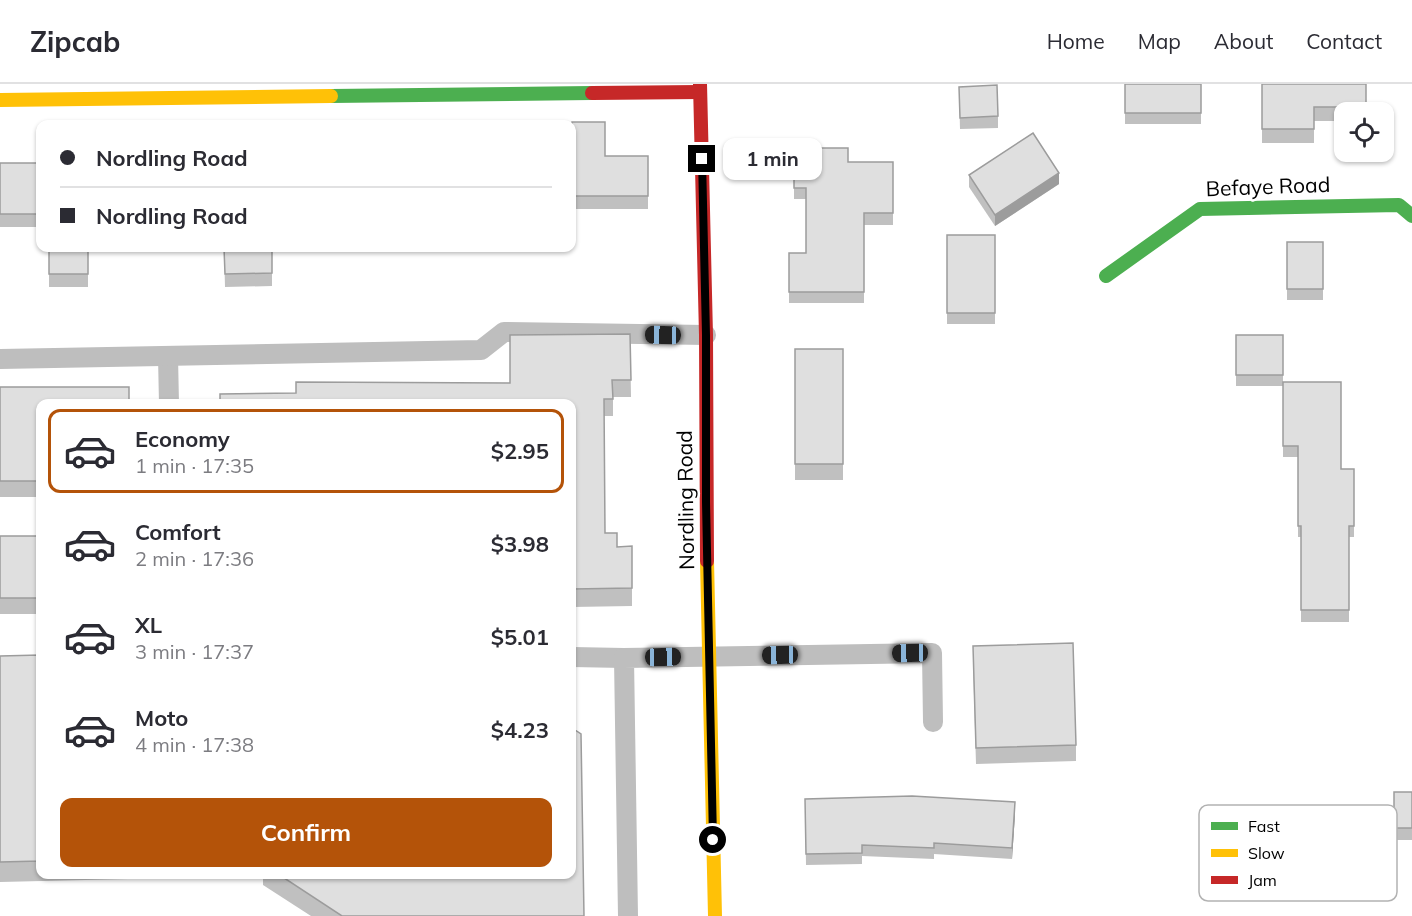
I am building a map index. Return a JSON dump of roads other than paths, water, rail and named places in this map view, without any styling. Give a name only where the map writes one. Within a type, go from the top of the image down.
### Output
[{"type":"street","points":[[0,99],[700,88]]},
{"type":"street","name":"Nordling Road","points":[[700,88],[715,916]]},
{"type":"street","name":"Befaye Road","points":[[1106,276],[1200,208],[1399,205],[1412,216]]},
{"type":"lane","points":[[0,359],[481,350],[504,332],[706,335]]},
{"type":"lane","points":[[168,356],[169,399]]},
{"type":"lane","points":[[576,657],[932,653],[933,722]]},
{"type":"lane","points":[[624,658],[628,916]]}]
